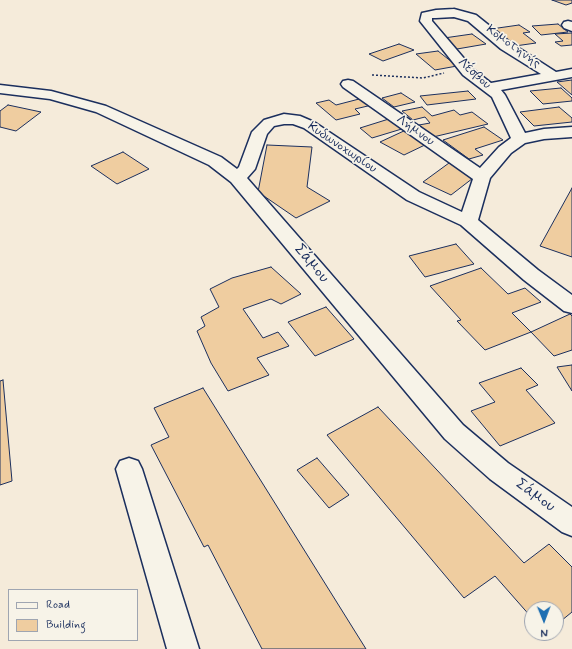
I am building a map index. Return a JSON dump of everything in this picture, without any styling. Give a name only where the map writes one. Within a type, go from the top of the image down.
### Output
[{"type":"street","name":"Κομοτηνής","points":[[429,15],[454,13],[472,18],[506,46],[553,76]]},
{"type":"street","name":"Λέσβου","points":[[429,15],[426,16],[426,21],[468,72],[498,95],[520,139]]},
{"type":"street","points":[[488,88],[572,73]]},
{"type":"street","name":"Λήμνου","points":[[348,84],[482,177]]},
{"type":"street","name":"Σάμου","points":[[1,90],[51,95],[101,109],[214,161],[237,178],[454,432],[499,471],[572,523]]},
{"type":"street","name":"Κυδωνοχωρίου","points":[[237,178],[246,169],[260,132],[269,123],[284,118],[296,119],[309,125],[413,196],[438,209],[468,221],[531,275],[572,306]]},
{"type":"street","points":[[468,221],[482,177],[505,150],[520,139],[544,134],[572,132]]},
{"type":"street","points":[[129,469],[183,649]]},
{"type":"path","points":[[348,84],[359,77],[377,75],[423,78],[445,73],[468,72]]},
{"type":"building","points":[[552,0],[572,0],[572,3],[566,5]]},
{"type":"building","points":[[558,24],[568,32],[541,35],[532,26]]},
{"type":"building","points":[[519,25],[530,32],[523,33],[536,43],[515,46],[491,29]]},
{"type":"building","points":[[572,33],[572,45],[561,46],[555,42],[563,41],[555,34]]},
{"type":"building","points":[[472,34],[486,44],[457,49],[444,38]]},
{"type":"building","points":[[399,44],[414,50],[383,61],[369,54]]},
{"type":"building","points":[[438,51],[457,66],[435,70],[416,54]]},
{"type":"building","points":[[572,80],[572,95],[557,82]]},
{"type":"building","points":[[561,88],[572,98],[572,101],[543,104],[530,91]]},
{"type":"building","points":[[468,91],[476,99],[427,105],[420,96]]},
{"type":"building","points":[[401,93],[415,102],[394,107],[382,98]]},
{"type":"building","points":[[363,98],[372,105],[355,109],[360,114],[336,120],[316,103],[329,100],[336,105]]},
{"type":"building","points":[[8,105],[41,112],[16,131],[0,127],[0,111]]},
{"type":"building","points":[[422,107],[432,116],[454,110],[460,115],[472,112],[488,124],[433,137],[419,125],[430,123],[425,117],[413,120],[402,111]]},
{"type":"building","points":[[559,107],[572,118],[572,122],[534,126],[520,112]]},
{"type":"building","points":[[392,118],[405,128],[372,138],[360,128]]},
{"type":"building","points":[[484,127],[503,140],[475,149],[483,155],[469,159],[443,140]]},
{"type":"building","points":[[406,130],[429,143],[404,155],[380,142]]},
{"type":"building","points":[[267,145],[312,147],[307,187],[330,201],[296,218],[258,192]]},
{"type":"building","points":[[123,152],[149,169],[117,184],[91,166]]},
{"type":"building","points":[[449,163],[477,175],[451,195],[423,182]]},
{"type":"building","points":[[572,188],[572,257],[540,246]]},
{"type":"building","points":[[456,244],[474,264],[425,277],[409,256]]},
{"type":"building","points":[[271,267],[301,294],[281,304],[271,299],[243,309],[263,338],[278,332],[289,346],[257,358],[269,375],[228,391],[211,363],[197,331],[205,326],[201,317],[219,307],[210,289],[232,278]]},
{"type":"building","points":[[481,268],[508,294],[525,288],[541,302],[512,313],[531,332],[485,350],[457,321],[461,320],[430,286]]},
{"type":"building","points":[[326,307],[354,339],[315,356],[288,322]]},
{"type":"building","points":[[570,314],[572,316],[572,350],[554,356],[531,332]]},
{"type":"building","points":[[572,365],[572,391],[557,367]]},
{"type":"building","points":[[521,368],[538,385],[526,390],[555,423],[500,446],[471,411],[495,402],[479,383]]},
{"type":"building","points":[[3,380],[12,481],[0,485],[0,381]]},
{"type":"building","points":[[203,388],[366,649],[262,649],[208,545],[204,547],[151,445],[169,437],[154,408]]},
{"type":"building","points":[[378,407],[524,563],[549,544],[572,567],[572,612],[564,618],[564,601],[524,601],[524,609],[495,576],[464,598],[327,435]]},
{"type":"building","points":[[317,458],[349,495],[329,508],[297,470]]}]
